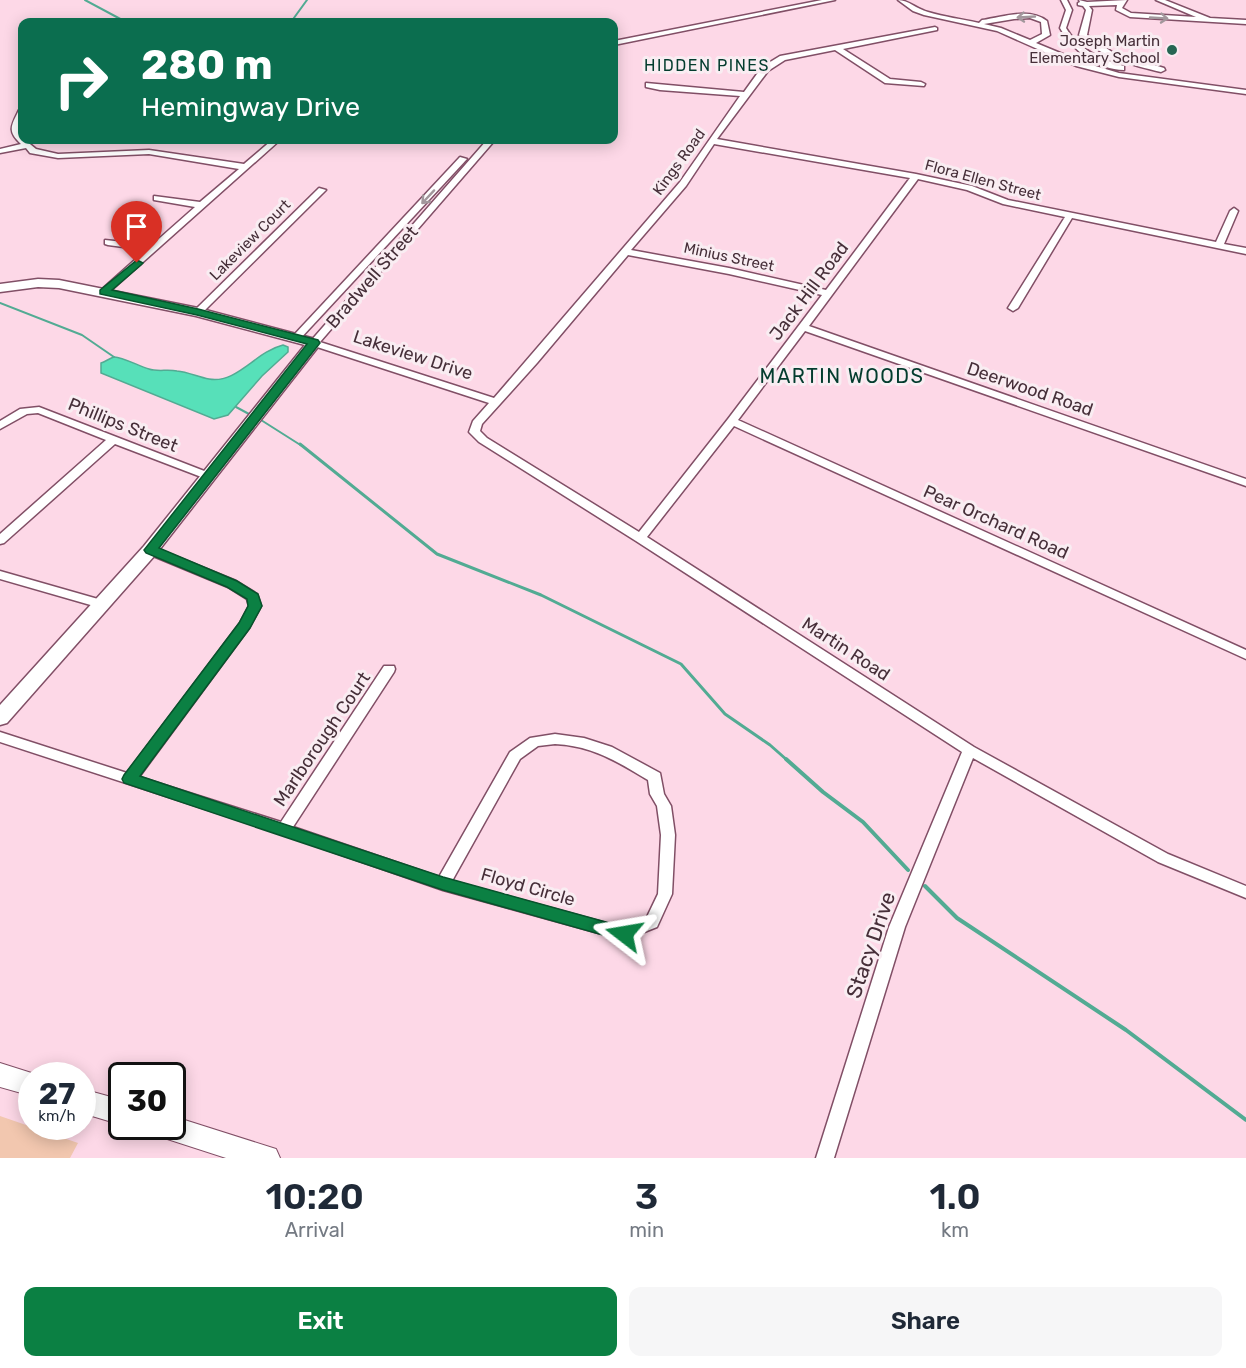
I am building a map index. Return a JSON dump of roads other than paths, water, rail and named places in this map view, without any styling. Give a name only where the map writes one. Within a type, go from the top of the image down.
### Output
[{"type":"main road","points":[[0,1075],[18,1080]]},
{"type":"main road","points":[[186,1133],[266,1158]]},
{"type":"street","points":[[618,42],[832,0]]},
{"type":"street","points":[[901,0],[915,10],[926,14],[999,29],[1079,64],[1119,75],[1246,92]]},
{"type":"street","points":[[1159,0],[1209,20]]},
{"type":"street","points":[[1084,2],[1089,10],[1083,35],[1092,44],[1113,55],[1161,72],[1119,67],[1095,59],[1075,46],[1063,28],[1069,10],[1066,2],[1084,2],[1123,2]]},
{"type":"street","points":[[1123,2],[1118,7],[1120,11],[1135,16],[1246,22]]},
{"type":"street","points":[[975,23],[1024,16],[1041,18],[1044,21],[1046,35],[1032,42]]},
{"type":"street","name":"Kings Road","points":[[497,402],[683,184],[765,69],[777,61],[935,29]]},
{"type":"street","points":[[837,48],[888,81],[921,84]]},
{"type":"street","points":[[650,85],[660,88],[746,94]]},
{"type":"street","points":[[18,122],[15,129],[18,137]]},
{"type":"street","name":"Flora Ellen Street","points":[[712,141],[916,176],[969,188],[1006,202],[1246,251]]},
{"type":"street","points":[[140,152],[146,144]]},
{"type":"street","points":[[104,292],[271,144]]},
{"type":"street","name":"Bradwell Street","points":[[296,338],[479,144]]},
{"type":"street","name":"Bradwell Street","points":[[0,718],[150,550],[314,343],[488,144]]},
{"type":"street","points":[[0,151],[26,146],[33,151],[58,156],[140,152],[245,167]]},
{"type":"street","name":"Jack Hill Road","points":[[640,538],[732,422],[826,293],[916,176]]},
{"type":"street","name":"Lakeview Court","points":[[198,312],[322,190]]},
{"type":"street","points":[[157,198],[201,205]]},
{"type":"street","points":[[1219,246],[1234,211]]},
{"type":"street","points":[[1013,308],[1070,216]]},
{"type":"street","points":[[108,242],[154,248]]},
{"type":"street","name":"Minius Street","points":[[625,252],[729,271],[826,293]]},
{"type":"street","name":"Lakeview Drive","points":[[0,288],[38,283],[58,284],[198,312],[314,343],[497,402]]},
{"type":"street","name":"Deerwood Road","points":[[803,327],[1246,483]]},
{"type":"street","name":"Martin Road","points":[[497,402],[477,423],[474,432],[483,440],[640,538],[969,750],[1163,858],[1246,892]]},
{"type":"street","name":"Phillips Street","points":[[0,426],[24,411],[39,410],[208,476]]},
{"type":"street","name":"Pear Orchard Road","points":[[732,422],[1246,655]]},
{"type":"street","points":[[0,540],[114,439]]},
{"type":"street","points":[[130,779],[245,625],[255,606],[253,597],[232,584],[150,550]]},
{"type":"street","points":[[0,575],[101,604]]},
{"type":"street","name":"Marlborough Court","points":[[284,829],[389,669]]},
{"type":"street","name":"Floyd Circle","points":[[0,737],[284,829],[443,884],[624,934],[652,923],[665,894],[668,835],[664,807],[657,794],[655,777],[602,746],[579,740],[535,741],[514,756],[443,884]]},
{"type":"street","name":"Stacy Drive","points":[[825,1158],[897,927],[969,750]]},
{"type":"waterway","points":[[85,0],[119,18]]},
{"type":"waterway","points":[[294,18],[307,0]]},
{"type":"waterway","points":[[0,303],[82,335],[114,357]]},
{"type":"waterway","points":[[236,407],[249,414]]},
{"type":"waterway","points":[[261,420],[302,446]]},
{"type":"waterway","points":[[300,444],[437,554],[541,595],[681,664],[725,714],[770,745],[787,760]]},
{"type":"waterway","points":[[786,759],[823,792],[863,822],[908,870]]},
{"type":"waterway","points":[[925,886],[957,918],[1126,1030],[1246,1120]]},
{"type":"place","name":"Joseph Martin Elementary School","points":[[1172,50]]},
{"type":"district","name":"HIDDEN PINES","points":[[707,65]]},
{"type":"district","name":"MARTIN WOODS","points":[[842,376]]}]
